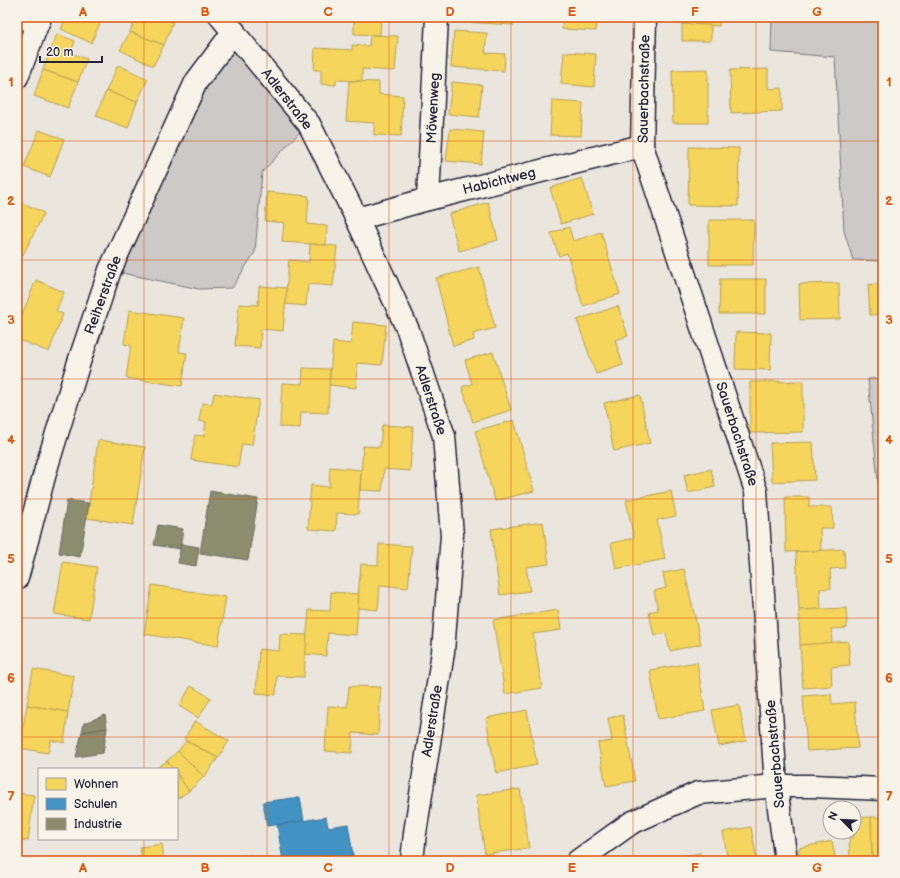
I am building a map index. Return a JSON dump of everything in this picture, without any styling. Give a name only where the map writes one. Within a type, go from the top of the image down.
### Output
[{"type":"street","name":"Möwenweg","points":[[428,199],[437,17]]},
{"type":"street","name":"Sauerbachstraße","points":[[645,17],[642,146],[756,490],[776,786],[786,861]]},
{"type":"street","points":[[17,77],[32,18]]},
{"type":"street","name":"Adlerstraße","points":[[227,24],[309,124],[357,219],[408,330],[444,436],[452,535],[443,652],[412,861]]},
{"type":"street","name":"Reiherstraße","points":[[17,578],[46,469],[79,362],[110,270],[196,82],[227,24]]},
{"type":"street","name":"Habichtweg","points":[[357,219],[428,199],[642,146]]},
{"type":"street","points":[[578,861],[631,823],[698,794],[776,786],[883,789]]},
{"type":"shaded area","points":[[772,17],[883,17],[883,261],[853,260],[844,231],[835,57],[771,52]]},
{"type":"shaded area","points":[[234,44],[302,130],[262,172],[255,252],[232,288],[199,289],[117,272],[203,83]]},
{"type":"shaded area","points":[[883,378],[883,532],[868,379]]},
{"type":"building: Wohnen","points":[[66,17],[103,17],[91,43],[61,29]]},
{"type":"building: Wohnen","points":[[136,17],[160,17],[173,22],[164,45],[130,32]]},
{"type":"building: Wohnen","points":[[327,17],[381,17],[380,35],[354,34],[354,20],[327,19]]},
{"type":"building: Wohnen","points":[[463,17],[515,17],[514,25],[463,22]]},
{"type":"building: Wohnen","points":[[563,17],[597,17],[596,31],[562,29]]},
{"type":"building: Wohnen","points":[[673,17],[720,17],[719,26],[673,23]]},
{"type":"building: Wohnen","points":[[682,24],[711,25],[711,41],[682,41]]},
{"type":"building: Wohnen","points":[[454,31],[487,33],[485,53],[505,54],[504,71],[451,67]]},
{"type":"building: Wohnen","points":[[130,32],[164,45],[153,66],[120,50]]},
{"type":"building: Wohnen","points":[[57,34],[75,41],[71,53],[87,59],[78,82],[43,70]]},
{"type":"building: Wohnen","points":[[370,35],[398,36],[395,71],[362,69],[362,81],[336,80],[336,85],[321,84],[321,70],[314,70],[315,48],[352,50],[352,45],[369,46]]},
{"type":"building: Wohnen","points":[[564,52],[596,54],[594,87],[561,84]]},
{"type":"building: Wohnen","points":[[118,65],[148,79],[137,102],[106,91]]},
{"type":"building: Wohnen","points":[[708,69],[708,123],[673,123],[672,70]]},
{"type":"building: Wohnen","points":[[768,69],[768,89],[782,88],[782,111],[731,113],[730,70]]},
{"type":"building: Wohnen","points":[[43,70],[78,82],[68,108],[34,96]]},
{"type":"building: Wohnen","points":[[349,81],[379,82],[379,94],[403,96],[401,136],[374,135],[374,123],[346,121]]},
{"type":"building: Wohnen","points":[[452,82],[482,85],[479,117],[448,114]]},
{"type":"building: Wohnen","points":[[106,91],[137,102],[128,128],[96,116]]},
{"type":"building: Wohnen","points":[[552,101],[583,103],[581,136],[550,135]]},
{"type":"building: Wohnen","points":[[450,129],[484,132],[481,164],[446,161]]},
{"type":"building: Wohnen","points":[[39,130],[64,139],[50,177],[24,167]]},
{"type":"building: Wohnen","points":[[689,147],[739,148],[738,206],[688,205]]},
{"type":"building: Wohnen","points":[[582,178],[593,214],[561,224],[550,188]]},
{"type":"building: Wohnen","points":[[267,192],[309,196],[307,224],[327,226],[326,245],[282,242],[284,223],[265,221]]},
{"type":"building: Wohnen","points":[[17,200],[44,213],[23,255],[17,252]]},
{"type":"building: Wohnen","points":[[488,202],[498,240],[459,251],[449,214]]},
{"type":"building: Wohnen","points":[[709,220],[754,220],[753,265],[709,265]]},
{"type":"building: Wohnen","points":[[569,227],[573,241],[601,232],[620,294],[583,306],[567,253],[559,256],[551,233]]},
{"type":"building: Wohnen","points":[[310,244],[337,246],[333,286],[308,284],[306,306],[285,304],[289,260],[309,262]]},
{"type":"building: Wohnen","points":[[479,267],[495,328],[473,334],[474,340],[453,346],[436,278]]},
{"type":"building: Wohnen","points":[[720,279],[766,279],[766,314],[719,314]]},
{"type":"building: Wohnen","points":[[36,280],[64,292],[56,311],[63,314],[49,352],[17,339],[17,327]]},
{"type":"building: Wohnen","points":[[839,283],[840,319],[800,320],[799,284]]},
{"type":"building: Wohnen","points":[[883,283],[883,314],[870,315],[868,285]]},
{"type":"building: Wohnen","points":[[259,286],[287,288],[283,331],[261,329],[260,348],[235,346],[239,304],[258,305]]},
{"type":"building: Wohnen","points":[[618,306],[628,336],[615,340],[623,365],[596,374],[577,320]]},
{"type":"building: Wohnen","points":[[129,310],[184,318],[179,352],[187,353],[182,386],[126,378],[131,345],[124,344]]},
{"type":"building: Wohnen","points":[[353,322],[386,325],[382,365],[357,363],[356,388],[329,385],[333,342],[351,344]]},
{"type":"building: Wohnen","points":[[736,332],[771,333],[770,370],[735,369]]},
{"type":"building: Wohnen","points":[[493,352],[511,410],[473,422],[462,387],[472,384],[465,360]]},
{"type":"building: Wohnen","points":[[303,368],[330,369],[328,413],[301,412],[300,428],[280,427],[282,383],[302,384]]},
{"type":"building: Wohnen","points":[[803,381],[803,432],[750,433],[750,382]]},
{"type":"building: Wohnen","points":[[214,393],[259,400],[252,445],[242,444],[238,467],[191,460],[195,435],[204,436],[206,422],[199,421],[202,403],[212,404]]},
{"type":"building: Wohnen","points":[[640,395],[650,443],[614,451],[604,403]]},
{"type":"building: Wohnen","points":[[514,420],[534,491],[495,501],[475,431]]},
{"type":"building: Wohnen","points":[[382,425],[413,427],[410,471],[384,469],[382,491],[360,490],[363,446],[380,447]]},
{"type":"building: Wohnen","points":[[98,440],[145,447],[133,525],[87,518]]},
{"type":"building: Wohnen","points":[[813,442],[815,480],[772,482],[770,443]]},
{"type":"building: Wohnen","points":[[330,467],[361,470],[358,514],[337,513],[336,531],[308,529],[311,485],[329,487]]},
{"type":"building: Wohnen","points":[[711,469],[715,487],[688,493],[684,475]]},
{"type":"building: Wohnen","points":[[671,491],[676,516],[657,520],[665,559],[616,569],[611,543],[634,538],[626,500]]},
{"type":"building: Wohnen","points":[[785,497],[809,497],[809,507],[832,507],[833,528],[820,528],[821,551],[786,552]]},
{"type":"building: Wohnen","points":[[543,522],[549,564],[526,567],[530,591],[500,595],[491,529]]},
{"type":"building: Wohnen","points":[[379,544],[412,546],[408,588],[380,585],[378,610],[357,608],[361,564],[378,565]]},
{"type":"building: Wohnen","points":[[844,549],[845,568],[830,569],[831,588],[820,589],[821,609],[799,610],[796,552]]},
{"type":"building: Wohnen","points":[[63,562],[97,567],[89,619],[54,614]]},
{"type":"building: Wohnen","points":[[684,569],[701,644],[670,651],[666,633],[654,636],[649,612],[658,610],[654,591],[666,588],[663,573]]},
{"type":"building: Wohnen","points":[[152,585],[226,597],[218,646],[144,634]]},
{"type":"building: Wohnen","points":[[331,592],[359,594],[356,635],[328,633],[326,656],[305,654],[309,610],[330,611]]},
{"type":"building: Wohnen","points":[[846,608],[847,628],[831,629],[832,643],[800,645],[799,610]]},
{"type":"building: Wohnen","points":[[558,610],[561,630],[533,634],[542,688],[505,694],[493,620]]},
{"type":"building: Wohnen","points":[[280,634],[307,635],[304,677],[277,676],[276,695],[256,693],[259,649],[279,651]]},
{"type":"building: Wohnen","points":[[848,641],[850,665],[831,667],[832,686],[803,688],[800,645]]},
{"type":"building: Wohnen","points":[[697,662],[705,711],[658,719],[650,670]]},
{"type":"building: Wohnen","points":[[33,669],[74,676],[68,712],[27,705]]},
{"type":"building: Wohnen","points":[[191,686],[211,698],[198,718],[179,706]]},
{"type":"building: Wohnen","points":[[349,686],[381,687],[378,735],[353,733],[352,753],[325,751],[328,706],[347,707]]},
{"type":"building: Wohnen","points":[[831,694],[832,704],[855,702],[858,748],[807,751],[803,696]]},
{"type":"building: Wohnen","points":[[27,705],[68,712],[64,743],[51,740],[48,753],[19,748]]},
{"type":"building: Wohnen","points":[[739,705],[746,741],[719,746],[712,710]]},
{"type":"building: Wohnen","points":[[527,710],[537,765],[496,773],[486,718]]},
{"type":"building: Wohnen","points":[[623,715],[635,781],[606,786],[598,743],[612,741],[608,718]]},
{"type":"building: Wohnen","points":[[195,721],[229,741],[218,758],[184,739]]},
{"type":"building: Wohnen","points":[[186,741],[218,758],[204,777],[178,751]]},
{"type":"building: Wohnen","points":[[178,751],[204,777],[189,791],[178,775],[178,768],[172,768],[167,761]]},
{"type":"building: Wohnen","points":[[167,761],[172,768],[156,768]]},
{"type":"building: Wohnen","points":[[178,775],[189,791],[178,798]]},
{"type":"building: Wohnen","points":[[520,789],[529,848],[485,854],[476,795]]},
{"type":"building: Wohnen","points":[[17,793],[34,795],[28,841],[17,839]]},
{"type":"building: Wohnen","points":[[871,817],[883,817],[883,858],[872,858]]},
{"type":"building: Wohnen","points":[[871,817],[872,858],[850,859],[849,840],[862,840],[862,818]]},
{"type":"building: Wohnen","points":[[751,827],[757,861],[728,861],[723,832]]},
{"type":"building: Wohnen","points":[[832,841],[836,861],[801,861],[798,848]]},
{"type":"building: Wohnen","points":[[162,844],[164,861],[142,861],[140,847]]},
{"type":"building: Wohnen","points":[[700,853],[701,861],[663,861],[663,860]]},
{"type":"building: Wohnen","points":[[252,855],[253,861],[225,861],[225,858]]},
{"type":"building: Schulen","points":[[300,797],[304,821],[267,826],[263,802]]},
{"type":"building: Schulen","points":[[326,817],[328,827],[348,824],[354,861],[283,861],[277,825]]},
{"type":"building: Industrie","points":[[210,491],[258,499],[248,560],[200,553]]},
{"type":"building: Industrie","points":[[67,500],[89,503],[80,557],[59,553]]},
{"type":"building: Industrie","points":[[158,525],[183,529],[180,549],[154,545]]},
{"type":"building: Industrie","points":[[181,544],[199,547],[196,566],[178,563]]},
{"type":"building: Industrie","points":[[105,715],[107,728],[82,732],[84,723]]},
{"type":"building: Industrie","points":[[107,728],[103,753],[76,757],[82,732]]}]
